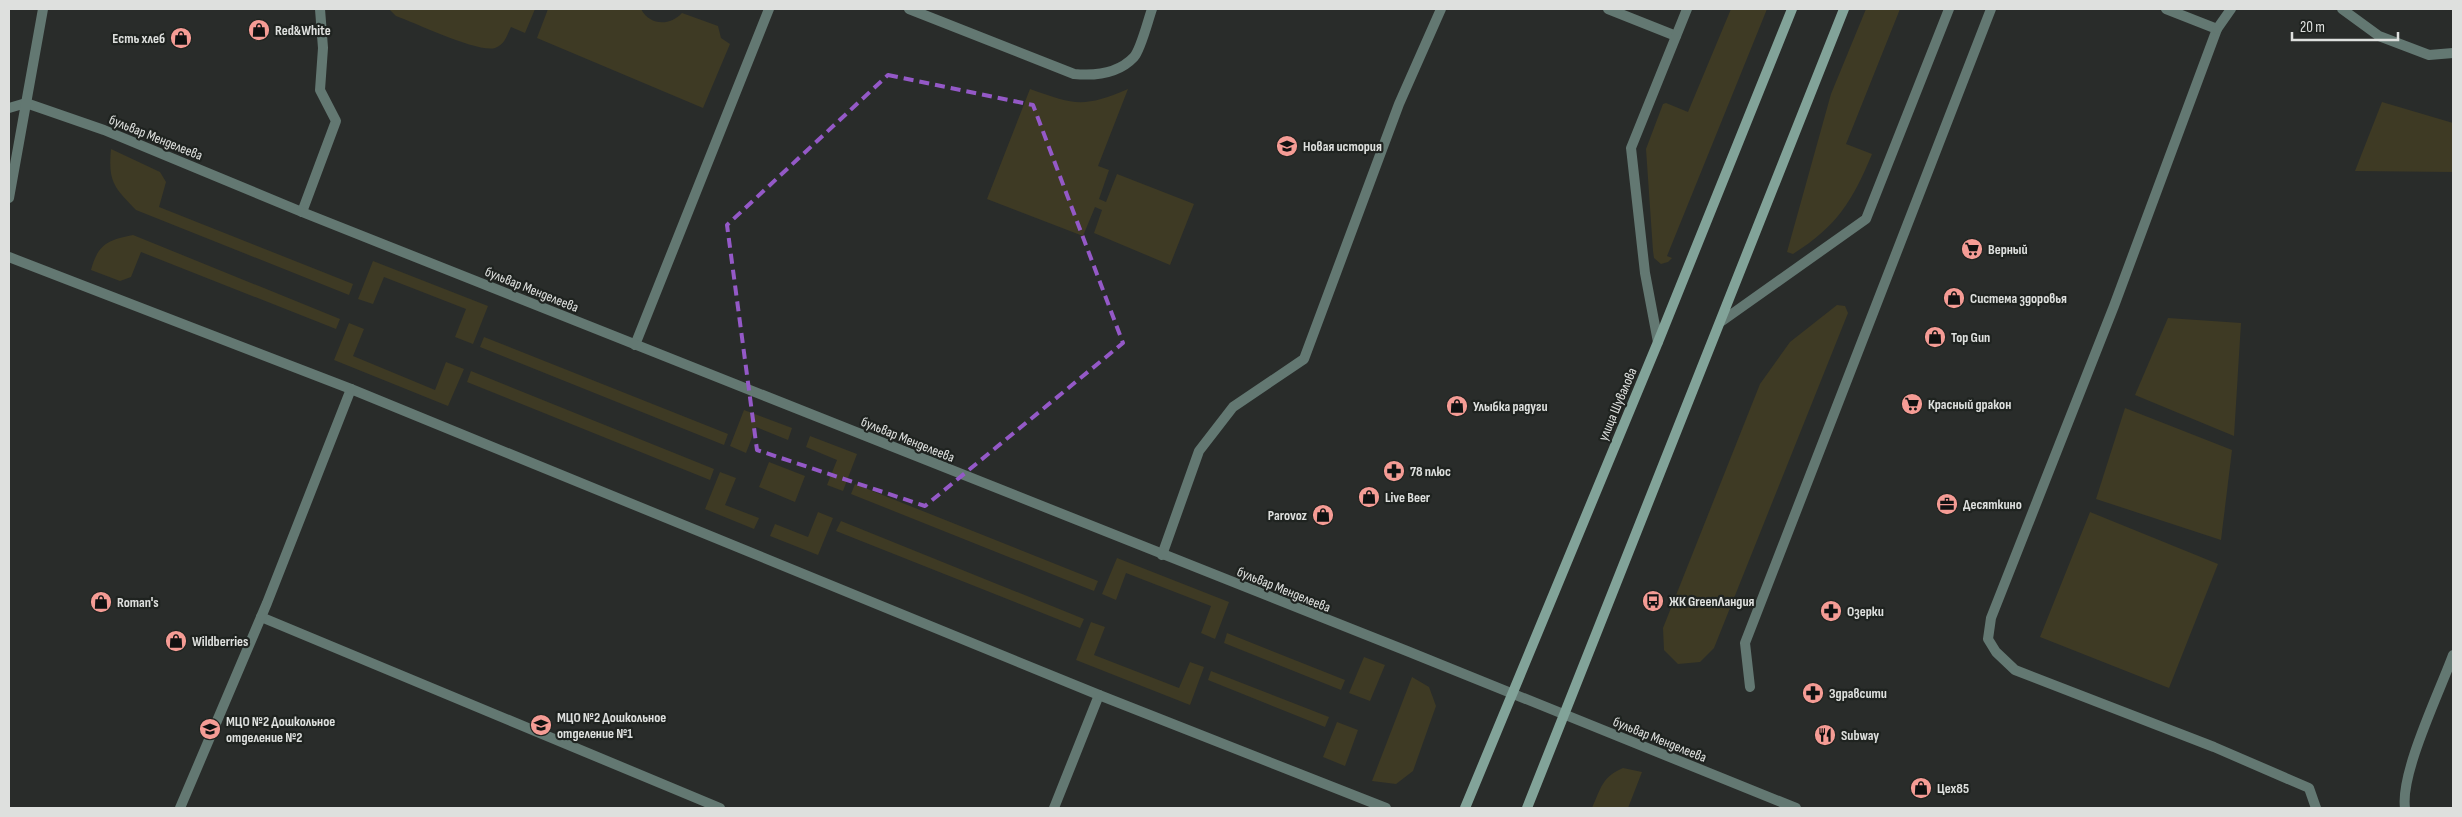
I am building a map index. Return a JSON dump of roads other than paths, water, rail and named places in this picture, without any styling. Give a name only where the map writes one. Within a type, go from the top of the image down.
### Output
[{"type":"street","points":[[9,198],[43,9]]},
{"type":"street","points":[[302,212],[336,121],[320,90],[323,48],[320,9]]},
{"type":"street","points":[[635,344],[769,9]]},
{"type":"street","points":[[909,9],[1074,74],[1095,76],[1117,68],[1135,56],[1152,9]]},
{"type":"street","points":[[1162,555],[1198,451],[1233,407],[1304,359],[1399,104],[1441,9]]},
{"type":"street","points":[[1608,9],[1676,36]]},
{"type":"street","points":[[1658,342],[1644,273],[1631,148],[1687,9]]},
{"type":"street","name":"улица Шувалова","points":[[1464,808],[1658,342],[1792,9]]},
{"type":"street","points":[[1528,808],[1844,9]]},
{"type":"street","points":[[1722,321],[1866,219],[1949,9]]},
{"type":"street","points":[[1750,687],[1745,643],[1991,9]]},
{"type":"street","points":[[2166,9],[2217,29]]},
{"type":"street","points":[[2231,9],[2217,29],[2114,306],[1990,618],[1988,639],[1996,652],[2015,670],[2205,744],[2309,788],[2316,808]]},
{"type":"street","points":[[2342,9],[2379,36],[2429,55],[2453,53]]},
{"type":"street","points":[[9,108],[26,103]]},
{"type":"street","name":"бульвар Менделеева","points":[[26,103],[104,130],[302,212],[1796,808]]},
{"type":"street","points":[[9,257],[351,389],[1099,695],[1386,808]]},
{"type":"street","points":[[180,808],[261,617],[351,389]]},
{"type":"street","points":[[261,617],[720,808]]},
{"type":"street","points":[[2405,808],[2405,790],[2411,765],[2453,655]]},
{"type":"street","points":[[1054,808],[1099,695]]},
{"type":"place","name":"Red&White","points":[[259,30]]},
{"type":"place","name":"Есть хлеб","points":[[181,38]]},
{"type":"place","name":"Новая история","points":[[1287,146]]},
{"type":"place","name":"Верный","points":[[1972,249]]},
{"type":"place","name":"Система здоровья","points":[[1954,298]]},
{"type":"place","name":"Top Gun","points":[[1935,337]]},
{"type":"place","name":"Красный дракон","points":[[1912,404]]},
{"type":"place","name":"Улыбка радуги","points":[[1457,406]]},
{"type":"place","name":"78 плюс","points":[[1394,471]]},
{"type":"place","name":"Live Beer","points":[[1369,497]]},
{"type":"place","name":"Десяткино","points":[[1947,504]]},
{"type":"place","name":"Parovoz","points":[[1323,515]]},
{"type":"place","name":"ЖК GreenЛандия","points":[[1653,601]]},
{"type":"place","name":"Roman's","points":[[101,602]]},
{"type":"place","name":"Озерки","points":[[1831,611]]},
{"type":"place","name":"Wildberries","points":[[176,641]]},
{"type":"place","name":"Здравсити","points":[[1813,693]]},
{"type":"place","name":"МЦО №2 Дошкольное отделение №1","points":[[541,725]]},
{"type":"place","name":"МЦО №2 Дошкольное отделение №2","points":[[210,729]]},
{"type":"place","name":"Subway","points":[[1825,735]]},
{"type":"place","name":"Цех85","points":[[1921,788]]}]
